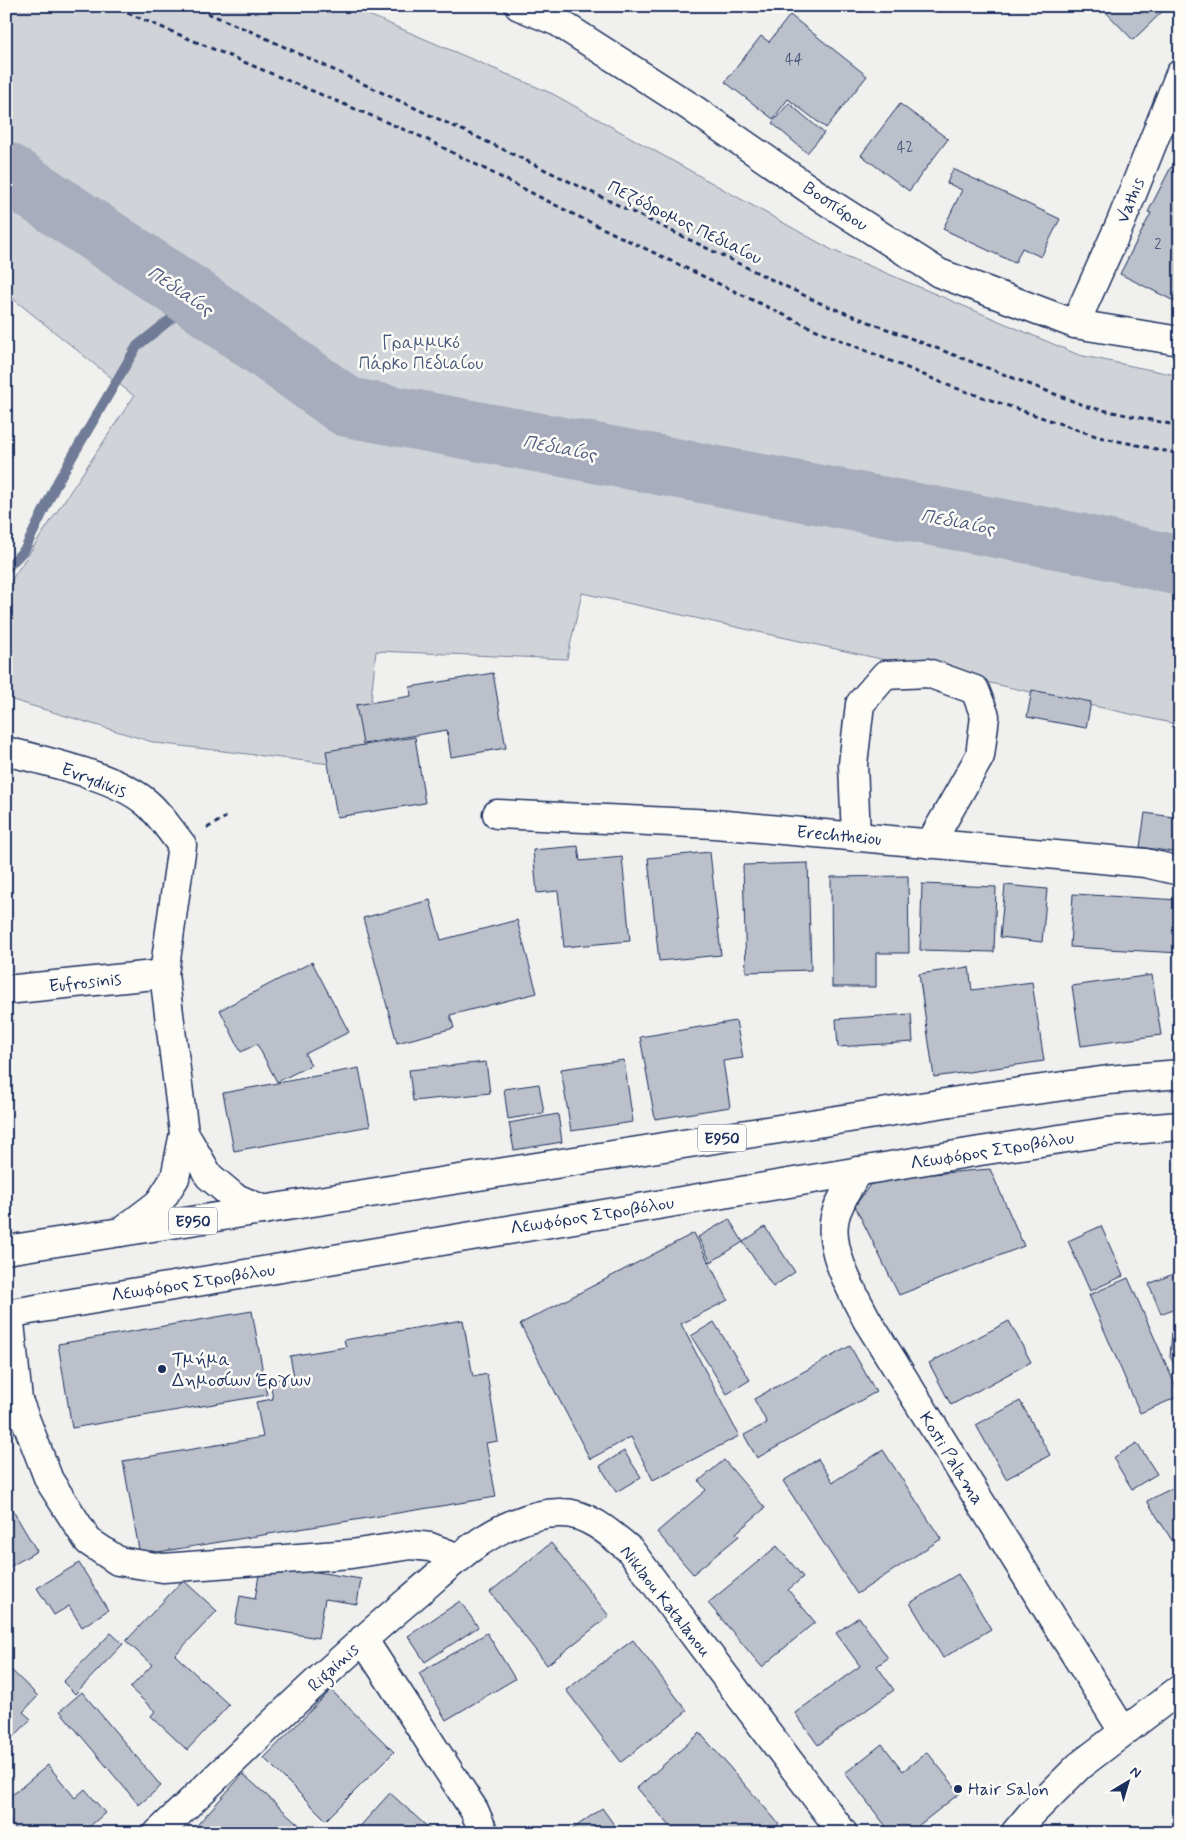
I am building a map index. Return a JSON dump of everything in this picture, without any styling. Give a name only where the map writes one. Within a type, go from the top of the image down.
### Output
[{"type":"street","name":"Βοσπόρου","points":[[519,6],[558,22],[640,74],[825,200],[938,273],[1075,324],[1180,340]]},
{"type":"street","name":"Vathis","points":[[1075,324],[1121,222],[1180,74]]},
{"type":"street","points":[[856,837],[853,764],[860,704],[884,675],[928,673],[975,690],[985,716],[980,756],[930,844]]},
{"type":"street","name":"Evrydikis","points":[[6,750],[100,778],[124,788],[147,803],[182,845],[164,974],[184,1133]]},
{"type":"street","name":"Erechtheiou","points":[[497,814],[715,824],[1146,863],[1180,871]]},
{"type":"street","name":"Eufrosinis","points":[[6,990],[164,974]]},
{"type":"street","name":"E950","points":[[6,1250],[977,1098],[1108,1080],[1180,1074]]},
{"type":"street","name":"Λεωφόρος Στροβόλου","points":[[8,1313],[857,1171],[1106,1132],[1180,1126]]},
{"type":"street","points":[[184,1133],[209,1176],[234,1197],[264,1210]]},
{"type":"street","points":[[121,1232],[159,1203],[176,1178],[184,1133]]},
{"type":"street","name":"Kosti Palama","points":[[857,1171],[835,1217],[833,1232],[837,1251],[853,1293],[872,1329],[1123,1731]]},
{"type":"street","points":[[8,1313],[18,1400],[49,1480],[88,1541],[118,1561],[163,1568],[351,1554],[412,1545],[430,1547],[459,1558]]},
{"type":"street","name":"Niklaou Katalanou","points":[[363,1639],[472,1547],[503,1529],[536,1516],[563,1513],[584,1517],[608,1532],[630,1550],[843,1833]]},
{"type":"street","name":"Rigainis","points":[[158,1833],[363,1639],[474,1810],[484,1833]]},
{"type":"street","points":[[1016,1833],[1031,1814],[1079,1766],[1180,1689]]},
{"type":"path","points":[[111,6],[424,138],[572,214],[796,321],[941,382],[1099,437],[1180,454]]},
{"type":"path","name":"Πεζόδρομος Πεδιαίου","points":[[192,6],[259,35],[494,145],[820,303],[1088,407],[1180,426]]},
{"type":"green space","name":"Γραμμικό Πάρκο Πεδιαίου","points":[[6,6],[348,6],[553,94],[832,250],[1079,355],[1180,376],[1180,725],[582,593],[567,659],[376,651],[364,768],[156,743],[6,698],[6,588],[134,396],[6,293]]},
{"type":"building","points":[[1100,6],[1168,6],[1133,40]]},
{"type":"building","points":[[790,15],[867,76],[826,128],[788,99],[773,119],[725,82],[761,36],[769,42]]},
{"type":"building","points":[[789,103],[824,133],[807,153],[772,123]]},
{"type":"building","points":[[900,104],[948,139],[909,191],[861,155]]},
{"type":"building","points":[[1171,167],[1180,171],[1180,304],[1120,274],[1151,213],[1148,212]]},
{"type":"building","points":[[953,169],[1060,219],[1041,257],[1022,248],[1015,263],[943,229],[962,190],[947,183]]},
{"type":"building","points":[[493,673],[506,748],[451,757],[447,730],[363,744],[356,705],[411,696],[410,687]]},
{"type":"building","points":[[1032,690],[1091,702],[1086,728],[1027,717]]},
{"type":"building","points":[[415,737],[425,803],[337,817],[326,751]]},
{"type":"building","points":[[1145,813],[1180,818],[1180,853],[1140,847]]},
{"type":"building","points":[[578,846],[580,861],[622,857],[630,941],[564,947],[558,891],[537,893],[533,850]]},
{"type":"building","points":[[710,852],[721,955],[659,961],[648,858]]},
{"type":"building","points":[[808,863],[811,970],[746,972],[743,865]]},
{"type":"building","points":[[908,876],[909,953],[876,953],[876,987],[832,987],[831,877]]},
{"type":"building","points":[[922,884],[996,887],[994,952],[920,950]]},
{"type":"building","points":[[1005,885],[1047,889],[1042,942],[1000,937]]},
{"type":"building","points":[[1073,894],[1180,900],[1180,953],[1070,947]]},
{"type":"building","points":[[430,900],[441,940],[517,920],[537,993],[450,1015],[454,1028],[397,1043],[363,918]]},
{"type":"building","points":[[312,962],[349,1032],[305,1054],[311,1065],[277,1082],[257,1044],[241,1052],[220,1010]]},
{"type":"building","points":[[969,967],[972,990],[1032,982],[1044,1061],[934,1077],[919,974]]},
{"type":"building","points":[[1152,975],[1161,1035],[1081,1046],[1072,986]]},
{"type":"building","points":[[911,1014],[913,1042],[838,1047],[836,1019]]},
{"type":"building","points":[[736,1021],[743,1058],[723,1061],[730,1107],[655,1119],[640,1037]]},
{"type":"building","points":[[624,1060],[633,1122],[571,1131],[561,1069]]},
{"type":"building","points":[[486,1062],[490,1093],[413,1101],[409,1070]]},
{"type":"building","points":[[359,1068],[370,1126],[234,1151],[223,1093]]},
{"type":"building","points":[[539,1084],[544,1113],[508,1119],[504,1089]]},
{"type":"building","points":[[558,1114],[562,1142],[514,1150],[509,1123]]},
{"type":"building","points":[[990,1169],[1024,1246],[899,1295],[855,1206],[874,1179]]},
{"type":"building","points":[[729,1219],[743,1242],[711,1262],[698,1237]]},
{"type":"building","points":[[1101,1226],[1123,1276],[1090,1291],[1068,1241]]},
{"type":"building","points":[[765,1227],[795,1272],[773,1287],[743,1242]]},
{"type":"building","points":[[694,1233],[728,1300],[681,1324],[739,1436],[653,1480],[631,1437],[590,1459],[520,1324]]},
{"type":"building","points":[[1180,1259],[1180,1306],[1161,1314],[1149,1284],[1178,1272],[1174,1261]]},
{"type":"building","points":[[1128,1278],[1180,1396],[1140,1413],[1089,1295]]},
{"type":"building","name":"Τμήμα Δημοσίων Έργων","points":[[252,1311],[267,1395],[72,1428],[58,1344]]},
{"type":"building","points":[[463,1320],[473,1377],[487,1374],[498,1441],[486,1443],[496,1497],[140,1555],[123,1461],[263,1437],[256,1402],[273,1399],[270,1381],[294,1377],[290,1356],[346,1347],[344,1340]]},
{"type":"building","points":[[1009,1321],[1031,1362],[951,1405],[929,1363]]},
{"type":"building","points":[[714,1322],[750,1380],[727,1394],[691,1336]]},
{"type":"building","points":[[1180,1327],[1180,1374],[1170,1357],[1172,1332]]},
{"type":"building","points":[[850,1346],[876,1392],[757,1458],[744,1435],[767,1423],[754,1399]]},
{"type":"building","points":[[1020,1401],[1050,1455],[1006,1479],[976,1425]]},
{"type":"building","points":[[1137,1443],[1157,1474],[1132,1489],[1113,1458]]},
{"type":"building","points":[[883,1450],[941,1539],[857,1594],[783,1481],[818,1459],[833,1482]]},
{"type":"building","points":[[624,1451],[641,1477],[616,1492],[600,1466]]},
{"type":"building","points":[[724,1460],[765,1508],[736,1533],[739,1536],[693,1574],[657,1532],[706,1490],[699,1481]]},
{"type":"building","points":[[1180,1484],[1180,1553],[1147,1501]]},
{"type":"building","points":[[6,1499],[37,1551],[6,1569]]},
{"type":"building","points":[[551,1543],[609,1616],[547,1665],[490,1592]]},
{"type":"building","points":[[777,1546],[803,1577],[788,1590],[815,1622],[762,1667],[708,1603]]},
{"type":"building","points":[[79,1563],[108,1610],[82,1627],[69,1606],[54,1615],[37,1588]]},
{"type":"building","points":[[261,1563],[361,1579],[357,1604],[325,1599],[318,1638],[235,1624],[240,1596],[255,1599]]},
{"type":"building","points":[[958,1574],[991,1629],[943,1658],[910,1603]]},
{"type":"building","points":[[183,1580],[217,1611],[175,1655],[229,1705],[187,1750],[151,1716],[155,1711],[130,1688],[152,1665],[126,1641]]},
{"type":"building","points":[[460,1601],[478,1627],[425,1662],[408,1636]]},
{"type":"building","points":[[859,1617],[888,1658],[877,1666],[894,1690],[818,1745],[795,1713],[860,1666],[836,1633]]},
{"type":"building","points":[[111,1633],[123,1644],[75,1694],[63,1682]]},
{"type":"building","points":[[487,1633],[515,1679],[446,1720],[419,1673]]},
{"type":"building","points":[[633,1640],[687,1711],[621,1762],[566,1690]]},
{"type":"building","points":[[6,1665],[38,1696],[23,1712],[31,1719],[6,1745]]},
{"type":"building","points":[[331,1690],[394,1752],[326,1820],[264,1758]]},
{"type":"building","points":[[82,1692],[161,1786],[139,1805],[60,1711]]},
{"type":"building","points":[[700,1733],[779,1824],[770,1833],[676,1833],[637,1788]]},
{"type":"building","points":[[882,1744],[903,1771],[927,1752],[960,1793],[909,1833],[891,1833],[845,1773]]},
{"type":"building","points":[[48,1765],[75,1798],[85,1789],[105,1813],[82,1833],[19,1833],[6,1818],[6,1800]]},
{"type":"building","points":[[243,1774],[306,1831],[304,1833],[190,1833]]},
{"type":"building","points":[[390,1793],[434,1833],[354,1833]]},
{"type":"building","points":[[602,1808],[620,1833],[567,1833]]},
{"type":"waterway","name":"Πεδιαίος","points":[[6,172],[196,299],[347,407],[1078,543],[1180,566]]},
{"type":"waterway","points":[[6,569],[25,549],[58,481],[137,346],[196,299]]},
{"type":"place","name":"Τμήμα Δημοσίων Έργων","points":[[162,1369]]},
{"type":"place","name":"Hair Salon","points":[[958,1789]]}]
